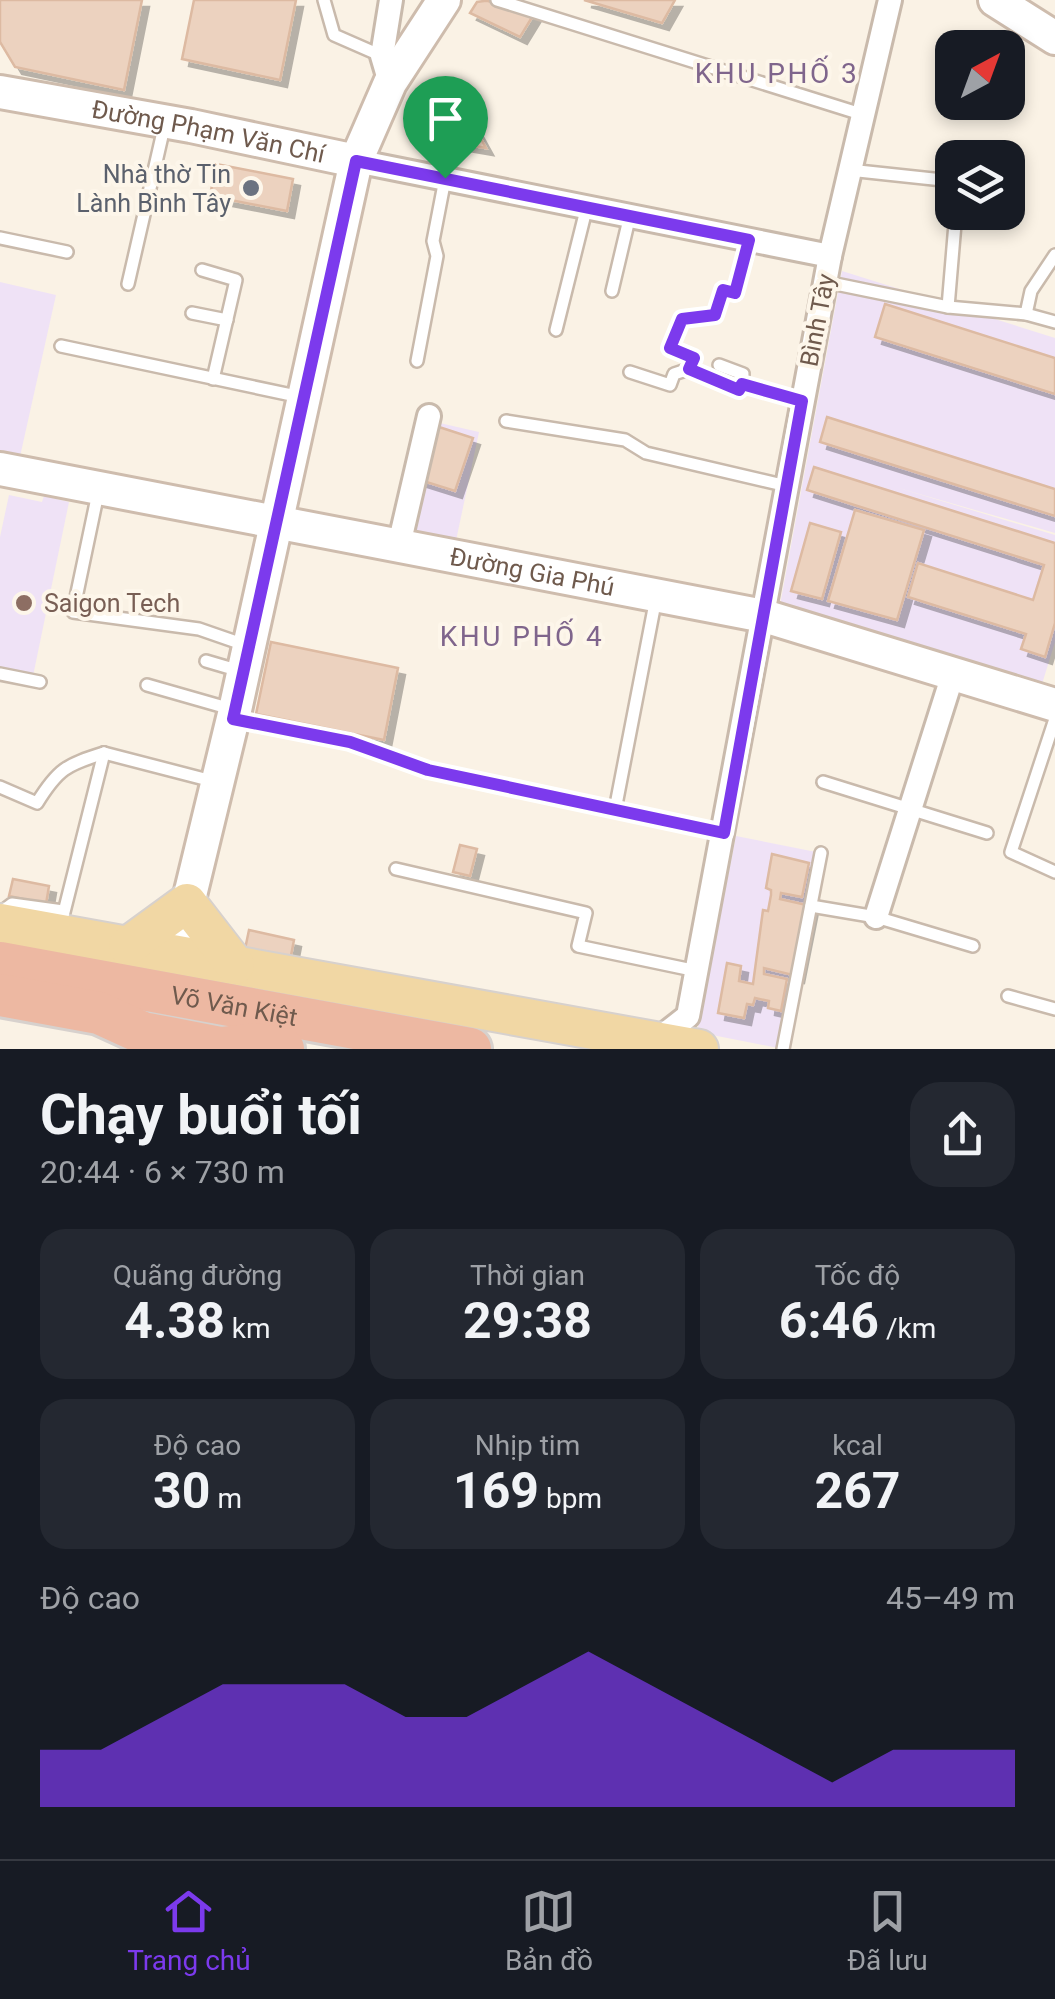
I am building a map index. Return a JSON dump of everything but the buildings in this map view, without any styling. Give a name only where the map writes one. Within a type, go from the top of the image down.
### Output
[{"type":"highway","name":"Võ Văn Kiệt","points":[[0,962],[222,1049],[255,1044],[283,1049]]},
{"type":"highway","name":"Võ Văn Kiệt","points":[[0,995],[157,1021],[470,1049]]},
{"type":"main road","points":[[157,1021],[247,659],[356,161],[386,70],[444,0]]},
{"type":"main road","points":[[995,0],[1055,38]]},
{"type":"main road","name":"Đường Phạm Văn Chí","points":[[2,89],[356,161]]},
{"type":"main road","name":"Đường Gia Phú","points":[[0,469],[764,616],[1055,706]]},
{"type":"main road","points":[[128,946],[188,903]]},
{"type":"main road","points":[[188,903],[235,965]]},
{"type":"main road","name":"Võ Văn Kiệt","points":[[0,923],[61,923],[128,946],[656,1041],[697,1038]]},
{"type":"main road","name":"Võ Văn Kiệt","points":[[0,1015],[106,1036],[157,1021]]},
{"type":"street","points":[[386,70],[391,0]]},
{"type":"street","name":"Bình Tây","points":[[697,1038],[697,971],[802,401],[848,170],[890,0]]},
{"type":"street","name":"Đường Phạm Văn Chí","points":[[356,161],[830,256]]},
{"type":"street","points":[[399,545],[429,416]]},
{"type":"street","points":[[876,916],[954,674]]},
{"type":"lane","points":[[324,0],[334,35],[386,70]]},
{"type":"lane","points":[[496,0],[861,114]]},
{"type":"lane","points":[[128,284],[165,123]]},
{"type":"lane","points":[[848,170],[935,179]]},
{"type":"lane","points":[[417,360],[437,256],[433,241],[445,178]]},
{"type":"lane","points":[[556,330],[587,206]]},
{"type":"lane","points":[[612,290],[630,215]]},
{"type":"lane","points":[[948,307],[954,230]]},
{"type":"lane","points":[[0,238],[67,252]]},
{"type":"lane","points":[[689,369],[694,358],[670,348],[682,319],[721,317],[723,290],[735,293],[749,240]]},
{"type":"lane","points":[[1026,314],[1031,291],[1055,255]]},
{"type":"lane","points":[[202,270],[236,280],[213,378]]},
{"type":"lane","points":[[826,282],[948,307],[1026,314],[1055,322]]},
{"type":"lane","points":[[192,313],[226,320]]},
{"type":"lane","points":[[61,346],[304,398]]},
{"type":"lane","points":[[630,372],[670,385],[674,374],[689,369],[739,390],[744,374],[720,365]]},
{"type":"lane","points":[[742,384],[802,401]]},
{"type":"lane","points":[[506,421],[625,440],[646,452],[787,486]]},
{"type":"lane","points":[[99,488],[72,612],[199,628],[247,659]]},
{"type":"lane","points":[[615,810],[656,595]]},
{"type":"lane","points":[[206,661],[247,659]]},
{"type":"lane","points":[[0,674],[40,682]]},
{"type":"lane","points":[[147,685],[234,714],[350,742],[428,770],[724,833]]},
{"type":"lane","points":[[1055,719],[1010,852],[1055,872]]},
{"type":"lane","points":[[0,912],[12,904],[61,923],[104,753]]},
{"type":"lane","points":[[0,787],[36,803],[66,764],[104,753],[218,782]]},
{"type":"lane","points":[[823,782],[987,833]]},
{"type":"lane","points":[[782,1049],[821,853]]},
{"type":"lane","points":[[396,870],[586,914],[578,946],[697,971]]},
{"type":"lane","points":[[810,906],[876,916],[973,946]]},
{"type":"lane","points":[[1008,996],[1055,1008]]},
{"type":"shaded area","points":[[842,271],[1055,338],[1055,533],[895,487],[1055,535],[1055,642],[1042,684],[780,605]]},
{"type":"shaded area","points":[[0,282],[56,295],[19,461],[0,457]]},
{"type":"shaded area","points":[[431,421],[479,432],[454,550],[405,540]]},
{"type":"shaded area","name":"Saigon Tech","points":[[9,495],[42,502],[44,496],[69,502],[33,676],[0,669],[0,537]]},
{"type":"shaded area","points":[[736,836],[821,853],[783,1049],[697,1032]]},
{"type":"place","name":"Nhà thờ Tin Lành Bình Tây","points":[[251,188]]},
{"type":"place","name":"Saigon Tech","points":[[24,603]]},
{"type":"district","name":"KHU PHỐ 3","points":[[777,73]]},
{"type":"district","name":"KHU PHỐ 4","points":[[522,636]]},
{"type":"route","points":[[356,161],[445,178],[749,240],[735,293],[723,290],[715,315],[682,319],[670,348],[694,358],[689,369],[739,390],[742,384],[802,401],[724,833],[428,770],[350,742],[233,719],[356,161]]}]
